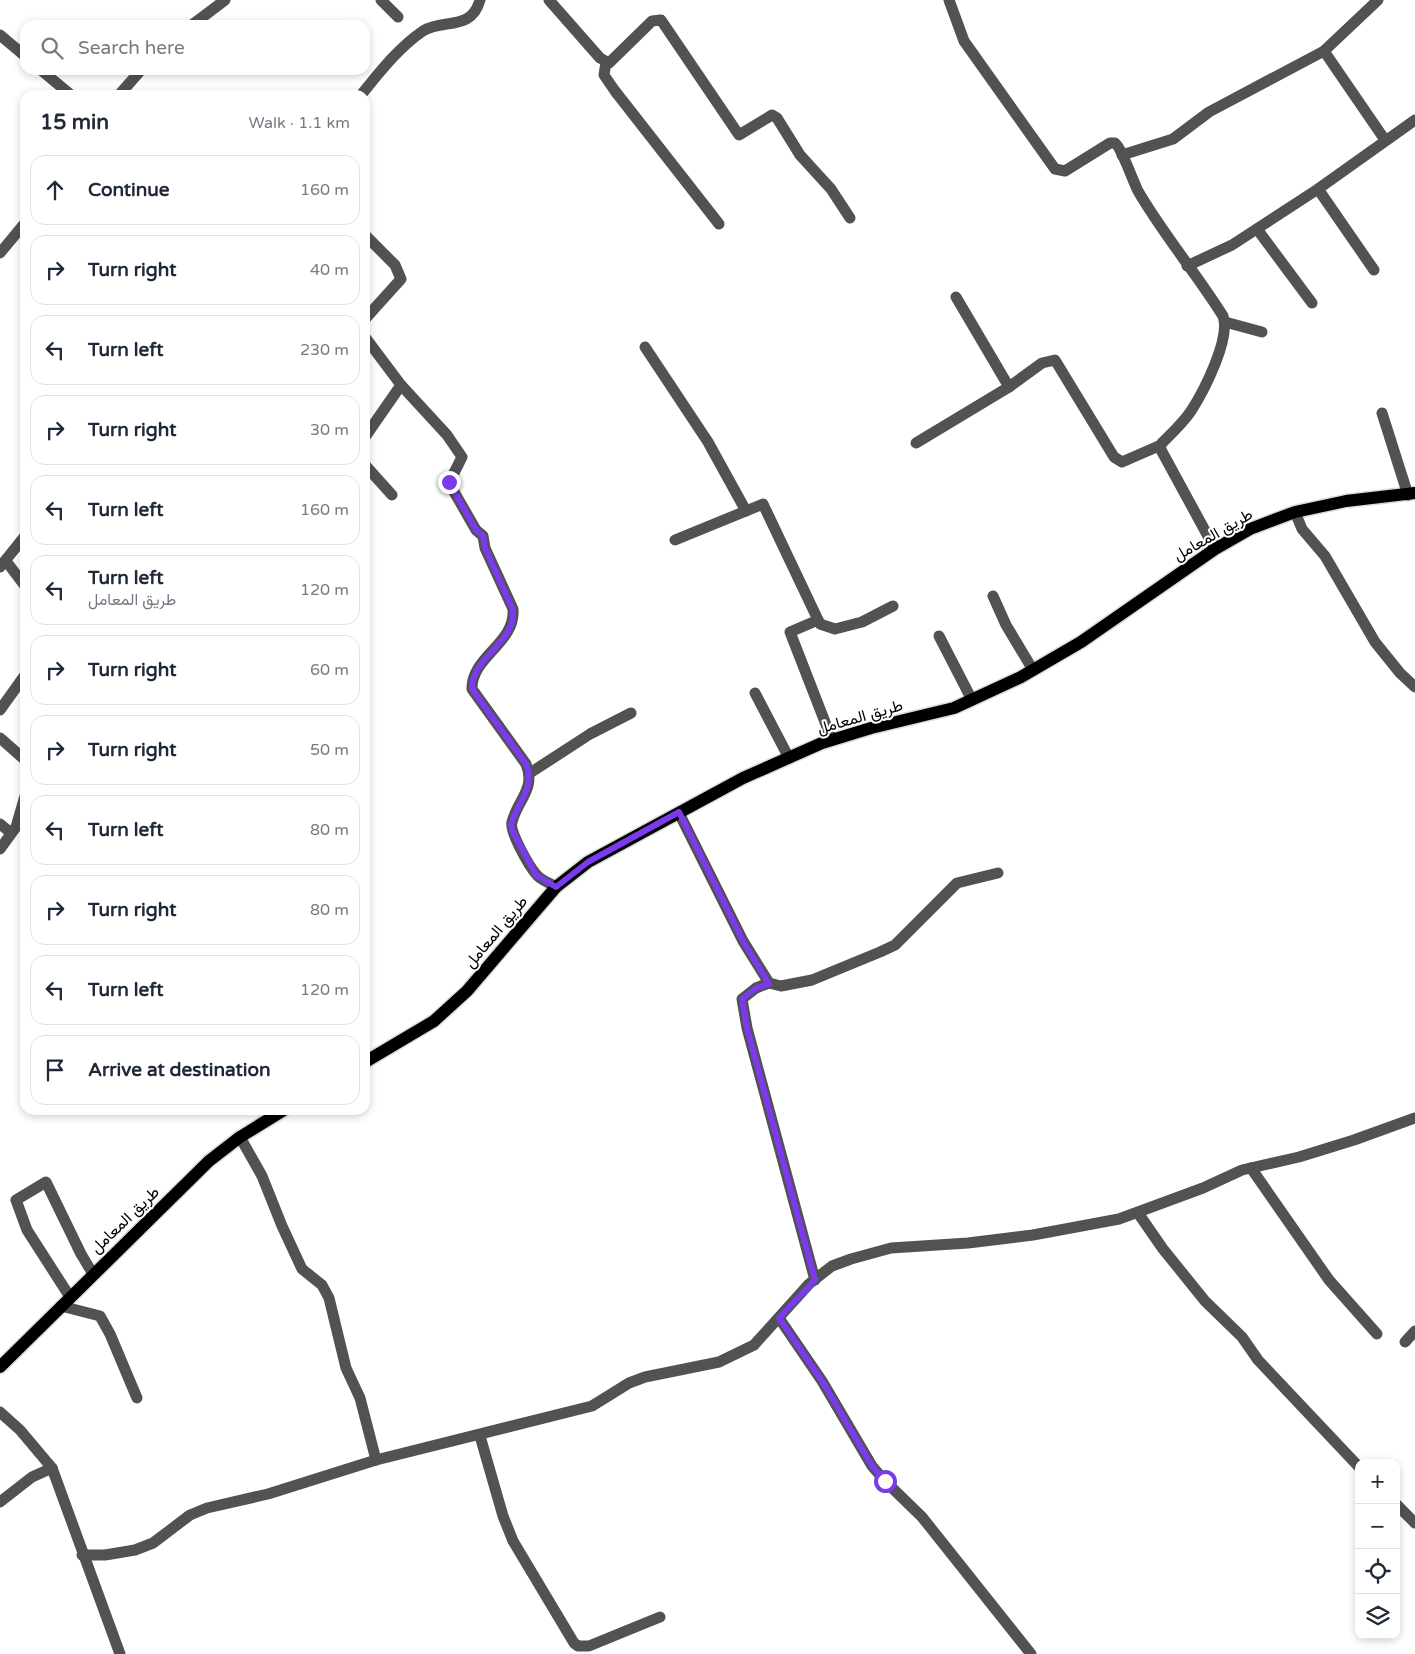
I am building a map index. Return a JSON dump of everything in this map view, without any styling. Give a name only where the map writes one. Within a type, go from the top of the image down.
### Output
[{"type":"main road","name":"طريق المعامل","points":[[370,1059],[434,1021],[467,991],[556,887],[588,862],[679,812],[743,778],[832,740],[871,728],[954,708],[1033,670],[1081,642],[1216,549],[1250,528],[1295,512],[1346,501],[1412,494]]},
{"type":"main road","name":"طريق المعامل","points":[[0,1367],[209,1161],[240,1137],[276,1115]]},
{"type":"street","points":[[199,20],[225,0]]},
{"type":"street","points":[[381,0],[398,17]]},
{"type":"street","points":[[366,90],[406,45],[425,30],[454,24],[468,18],[478,8],[480,0]]},
{"type":"street","points":[[549,0],[606,62]]},
{"type":"street","points":[[916,442],[1008,387],[1042,363],[1055,360],[1114,457],[1122,462],[1161,446],[1182,421],[1199,397],[1218,352],[1224,322],[1221,313],[1187,266],[1143,199],[1119,146],[1112,142],[1065,171],[1055,169],[964,41],[949,0]]},
{"type":"street","points":[[1122,155],[1173,139],[1209,112],[1324,51],[1378,0]]},
{"type":"street","points":[[606,62],[612,61],[652,21],[662,20],[739,135],[772,115],[777,118],[800,155],[831,189],[850,218]]},
{"type":"street","points":[[0,35],[20,52]]},
{"type":"street","points":[[1324,51],[1385,140]]},
{"type":"street","points":[[606,62],[604,75],[719,224]]},
{"type":"street","points":[[47,75],[65,90]]},
{"type":"street","points":[[123,90],[137,75]]},
{"type":"street","points":[[1187,266],[1232,245],[1415,120]]},
{"type":"street","points":[[1318,188],[1374,270]]},
{"type":"street","points":[[1257,228],[1312,303]]},
{"type":"street","points":[[0,253],[20,229]]},
{"type":"street","points":[[370,240],[395,265],[401,279],[370,313]]},
{"type":"street","points":[[956,297],[1008,387]]},
{"type":"street","points":[[1224,322],[1262,332]]},
{"type":"street","points":[[370,343],[402,385],[447,435],[462,457],[449,482],[476,530],[483,536],[485,548],[510,599],[514,619],[509,631],[477,670],[472,680],[472,689],[526,764],[530,773],[530,783],[512,820],[512,830],[536,875],[556,887]]},
{"type":"street","points":[[645,347],[708,442],[746,511]]},
{"type":"street","points":[[370,430],[402,385]]},
{"type":"street","points":[[1382,413],[1412,494]]},
{"type":"street","points":[[1161,446],[1162,453],[1216,549]]},
{"type":"street","points":[[370,471],[392,496]]},
{"type":"street","points":[[675,540],[763,504],[820,624],[835,629],[862,622],[893,606]]},
{"type":"street","points":[[1295,512],[1302,529],[1325,556],[1375,642],[1400,673],[1415,687]]},
{"type":"street","points":[[20,542],[2,564],[20,581]]},
{"type":"street","points":[[993,596],[1006,625],[1033,670]]},
{"type":"street","points":[[818,620],[790,632],[832,740]]},
{"type":"street","points":[[939,636],[972,700]]},
{"type":"street","points":[[0,710],[20,682]]},
{"type":"street","points":[[755,693],[790,758]]},
{"type":"street","points":[[530,773],[590,734],[631,713]]},
{"type":"street","points":[[0,738],[20,756]]},
{"type":"street","points":[[679,812],[743,941],[769,984]]},
{"type":"street","points":[[0,849],[16,827],[20,813]]},
{"type":"street","points":[[0,824],[11,833]]},
{"type":"street","points":[[815,1280],[747,1028],[742,999],[756,988],[769,984],[781,986],[812,980],[895,945],[957,883],[998,873]]},
{"type":"street","points":[[82,1555],[105,1555],[135,1550],[153,1543],[190,1514],[207,1508],[268,1494],[376,1460],[480,1436],[592,1406],[629,1383],[644,1377],[720,1362],[754,1345],[815,1280],[832,1266],[891,1248],[968,1243],[1033,1235],[1120,1219],[1251,1168],[1299,1157],[1415,1118]]},
{"type":"street","points":[[240,1137],[262,1176],[302,1269],[322,1285],[330,1298],[346,1368],[360,1398],[376,1460]]},
{"type":"street","points":[[1251,1168],[1329,1280],[1376,1334]]},
{"type":"street","points":[[93,1274],[81,1254],[46,1182],[16,1200],[27,1230],[65,1301],[100,1316],[110,1334],[137,1398]]},
{"type":"street","points":[[1138,1213],[1163,1250],[1205,1301],[1242,1337],[1258,1360],[1355,1463]]},
{"type":"street","points":[[779,1318],[822,1381],[872,1466],[922,1517],[1031,1654]]},
{"type":"street","points":[[1405,1342],[1415,1331]]},
{"type":"street","points":[[0,1412],[20,1430],[52,1468],[82,1555],[120,1654]]},
{"type":"street","points":[[480,1436],[503,1516],[513,1541],[574,1643],[578,1646],[589,1646],[660,1617]]},
{"type":"street","points":[[0,1502],[32,1477],[52,1468]]},
{"type":"street","points":[[1400,1508],[1415,1522]]},
{"type":"route","points":[[449,482],[476,530],[483,536],[485,548],[510,599],[513,610],[514,619],[509,631],[477,670],[472,680],[472,689],[526,764],[530,773],[530,783],[511,825],[536,875],[556,887],[588,862],[679,812],[743,941],[769,984],[756,988],[742,999],[747,1028],[764,1085],[815,1280],[809,1284],[779,1318],[798,1349],[822,1381],[872,1466],[885,1481]]}]
